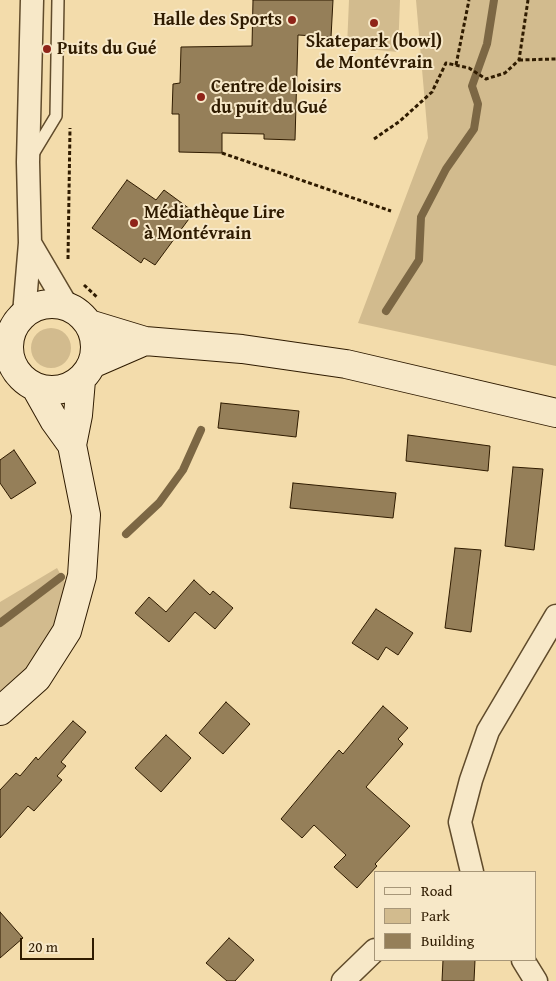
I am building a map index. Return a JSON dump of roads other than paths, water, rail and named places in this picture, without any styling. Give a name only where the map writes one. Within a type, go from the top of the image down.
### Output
[{"type":"main road","points":[[145,341],[86,372],[60,390],[36,388],[25,382],[17,374],[11,363],[4,339],[24,314],[44,304],[67,306],[80,314],[96,314],[145,341],[242,349],[346,364],[556,413]]},
{"type":"main road","points":[[0,711],[37,678],[67,631],[82,576],[86,515],[72,445],[86,372],[95,344],[96,314]]},
{"type":"main road","points":[[36,388],[54,420],[72,445]]},
{"type":"street","points":[[24,314],[30,243],[28,162],[32,0]]},
{"type":"street","points":[[30,243],[67,306]]},
{"type":"street","points":[[469,871],[460,822],[471,780],[488,731],[556,616]]},
{"type":"street","points":[[343,981],[374,951]]},
{"type":"street","points":[[524,961],[536,981]]},
{"type":"lane","points":[[28,162],[56,116],[58,0]]},
{"type":"waterway","points":[[386,311],[419,260],[421,217],[446,169],[474,129],[478,104],[472,86],[487,44],[494,0]]},
{"type":"waterway","points":[[126,534],[159,503],[183,470],[201,430]]},
{"type":"waterway","points":[[0,623],[61,577]]},
{"type":"place","name":"Halle des Sports","points":[[292,20]]},
{"type":"place","name":"Skatepark (bowl) de Montévrain","points":[[374,23]]},
{"type":"place","name":"Puits du Gué","points":[[47,49]]},
{"type":"place","name":"Centre de loisirs du puit du Gué","points":[[201,97]]},
{"type":"place","name":"Médiathèque Lire à Montévrain","points":[[134,223]]}]
